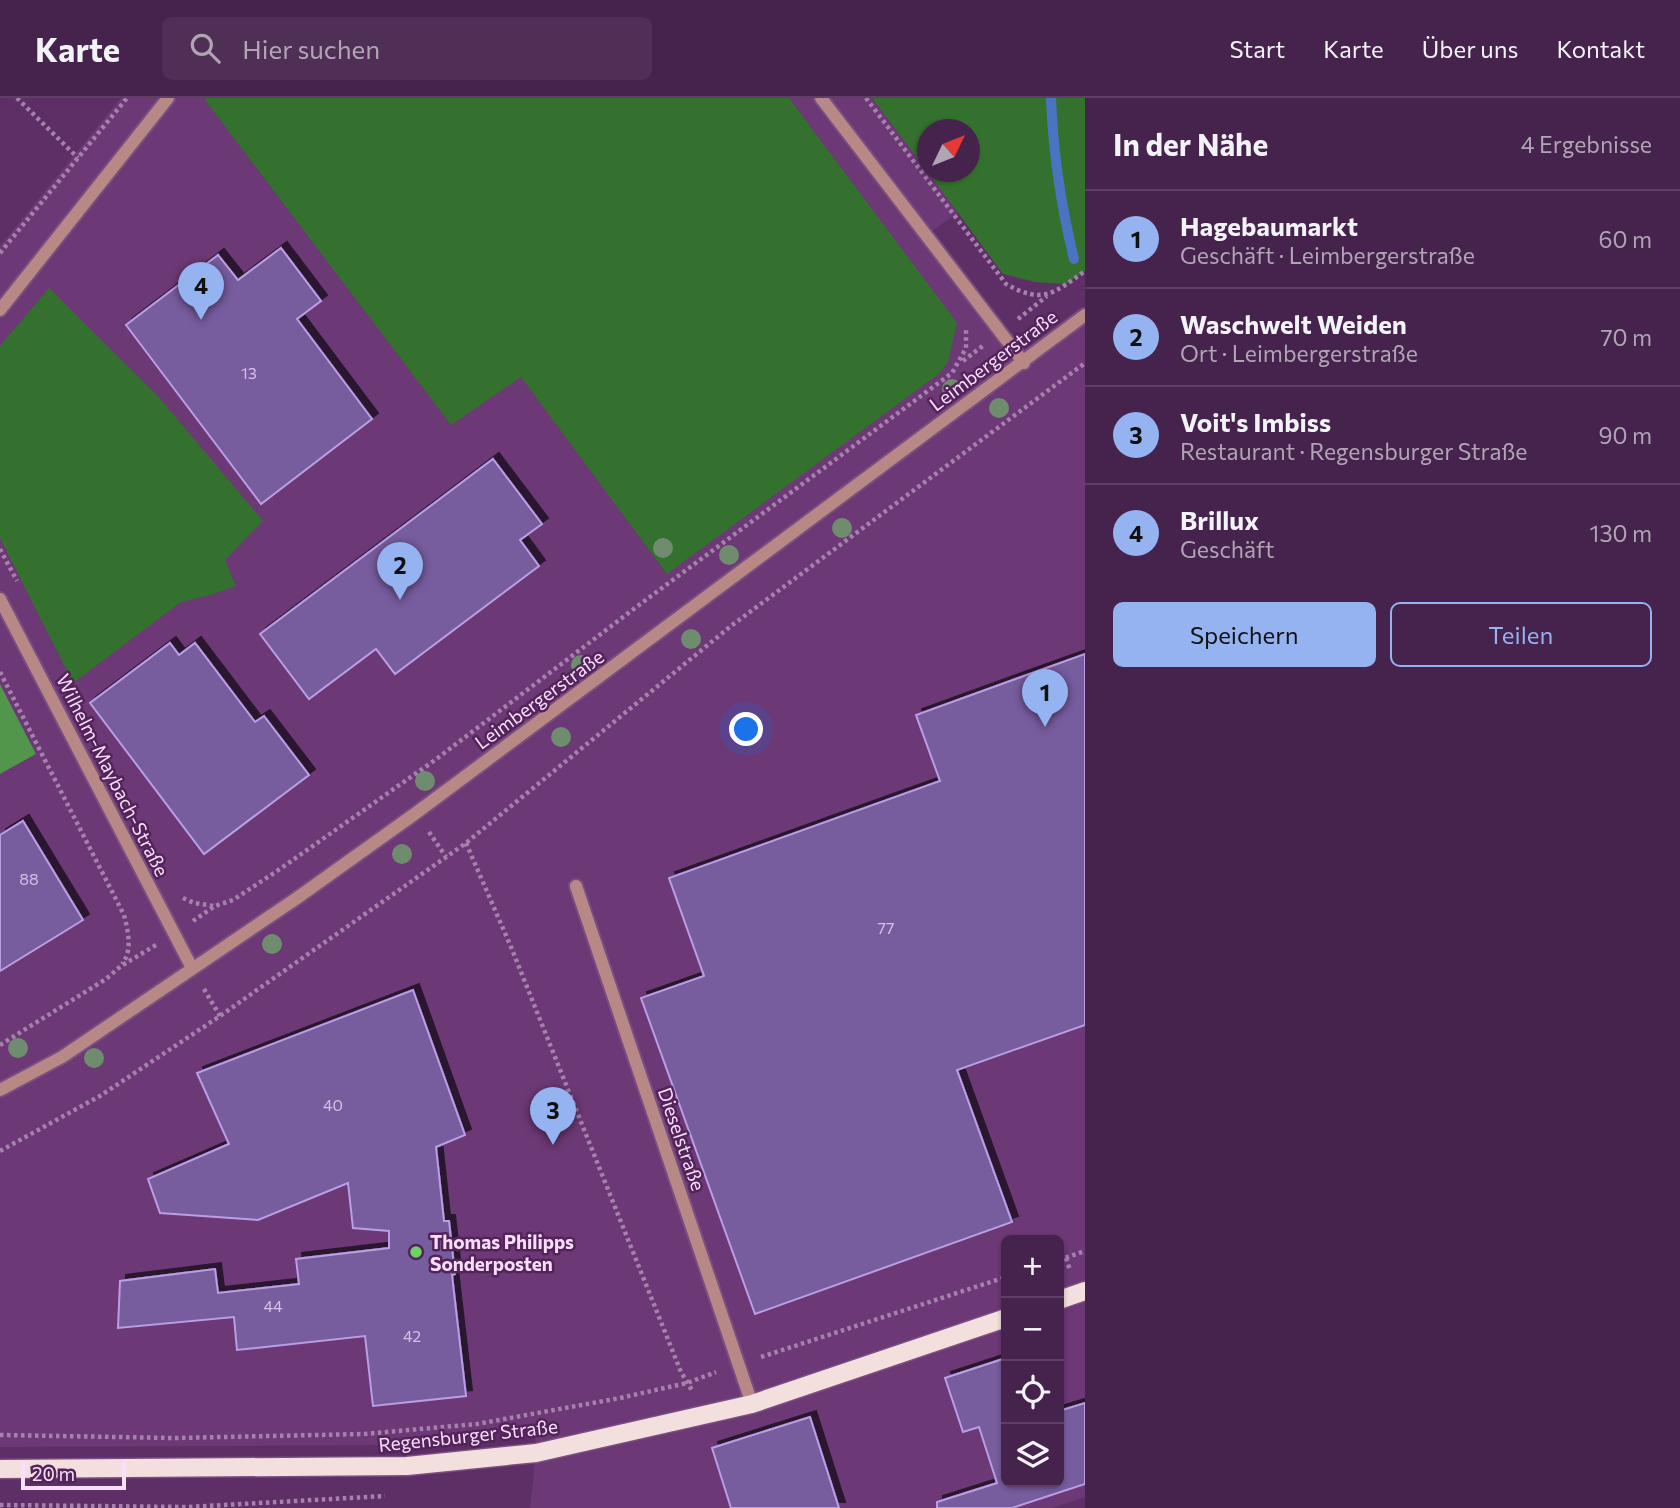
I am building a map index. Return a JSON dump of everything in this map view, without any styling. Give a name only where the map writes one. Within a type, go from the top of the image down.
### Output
[{"type":"main road","points":[[1064,1298],[1085,1291]]},
{"type":"main road","name":"Regensburger Straße","points":[[0,1469],[407,1466],[536,1453],[752,1404],[1001,1320]]},
{"type":"street","points":[[0,310],[168,98]]},
{"type":"street","points":[[821,98],[1024,363]]},
{"type":"street","name":"Leimbergerstraße","points":[[0,1090],[62,1057],[297,898],[416,813],[1085,315]]},
{"type":"street","name":"Wilhelm-Maybach-Straße","points":[[0,599],[192,968]]},
{"type":"street","name":"Dieselstraße","points":[[576,886],[752,1404]]},
{"type":"path","points":[[17,98],[78,158]]},
{"type":"path","points":[[0,253],[127,98]]},
{"type":"path","points":[[866,98],[1006,284],[1025,294],[1048,295],[1085,271]]},
{"type":"path","points":[[215,906],[233,900],[280,869],[435,760],[952,373],[966,348],[967,337],[961,319]]},
{"type":"path","points":[[0,1151],[100,1096],[220,1016],[466,843],[731,626],[1085,363]]},
{"type":"path","points":[[0,672],[124,915],[128,932],[126,958],[121,966],[106,979],[0,1045]]},
{"type":"path","points":[[466,843],[687,1382],[706,1416]]},
{"type":"path","points":[[1064,1258],[1085,1251]]},
{"type":"path","points":[[0,1435],[174,1438],[364,1434],[477,1424],[620,1398],[687,1382],[1001,1279]]},
{"type":"shaded area","points":[[121,98],[872,98],[917,157],[917,182],[936,182],[959,212],[926,235],[1024,362],[1085,315],[1085,1497],[1052,1508],[530,1508],[536,1427],[400,1445],[0,1447],[0,774],[36,754],[0,684],[0,246]]},
{"type":"green space","points":[[206,98],[789,98],[957,323],[948,362],[940,373],[667,574],[521,377],[451,425]]},
{"type":"green space","points":[[872,98],[1085,98],[1085,271],[1066,284],[1035,282],[1003,274],[935,182],[980,182],[980,119],[917,119],[917,158]]},
{"type":"green space","points":[[49,288],[158,396],[263,521],[225,560],[236,586],[181,602],[73,683],[0,538],[0,346]]},
{"type":"green space","points":[[0,684],[36,754],[0,774]]},
{"type":"building","points":[[281,248],[321,301],[297,319],[372,419],[261,504],[126,325],[218,255],[238,280]]},
{"type":"building","points":[[493,459],[542,524],[520,540],[539,566],[395,674],[376,649],[309,699],[260,634]]},
{"type":"building","points":[[170,643],[179,655],[195,643],[255,722],[264,716],[309,775],[204,854],[90,703]]},
{"type":"building","points":[[1085,654],[1085,1025],[957,1070],[1012,1222],[755,1314],[641,998],[704,976],[669,878],[940,781],[916,715]]},
{"type":"building","points":[[23,821],[83,920],[0,971],[0,835]]},
{"type":"building","points":[[413,990],[465,1135],[436,1147],[444,1221],[449,1221],[455,1274],[452,1275],[466,1396],[373,1406],[365,1336],[237,1350],[234,1317],[118,1328],[120,1281],[215,1269],[218,1293],[299,1284],[296,1259],[389,1248],[389,1231],[353,1228],[348,1183],[258,1220],[160,1213],[148,1179],[229,1144],[197,1073]]},
{"type":"building","points":[[1001,1360],[1001,1487],[1064,1487],[1064,1409],[1085,1403],[1085,1484],[1012,1508],[937,1508],[937,1502],[997,1483],[979,1427],[963,1432],[945,1378]]},
{"type":"building","points":[[810,1417],[839,1508],[731,1508],[712,1448]]},
{"type":"waterway","points":[[1051,98],[1058,179],[1074,259]]},
{"type":"place","name":"Brillux","points":[[201,320]]},
{"type":"place","name":"Waschwelt Weiden","points":[[400,600]]},
{"type":"place","name":"Hagebaumarkt","points":[[1045,727]]},
{"type":"place","name":"Voit's Imbiss","points":[[553,1145]]},
{"type":"place","name":"Thomas Philipps Sonderposten","points":[[416,1252]]}]
